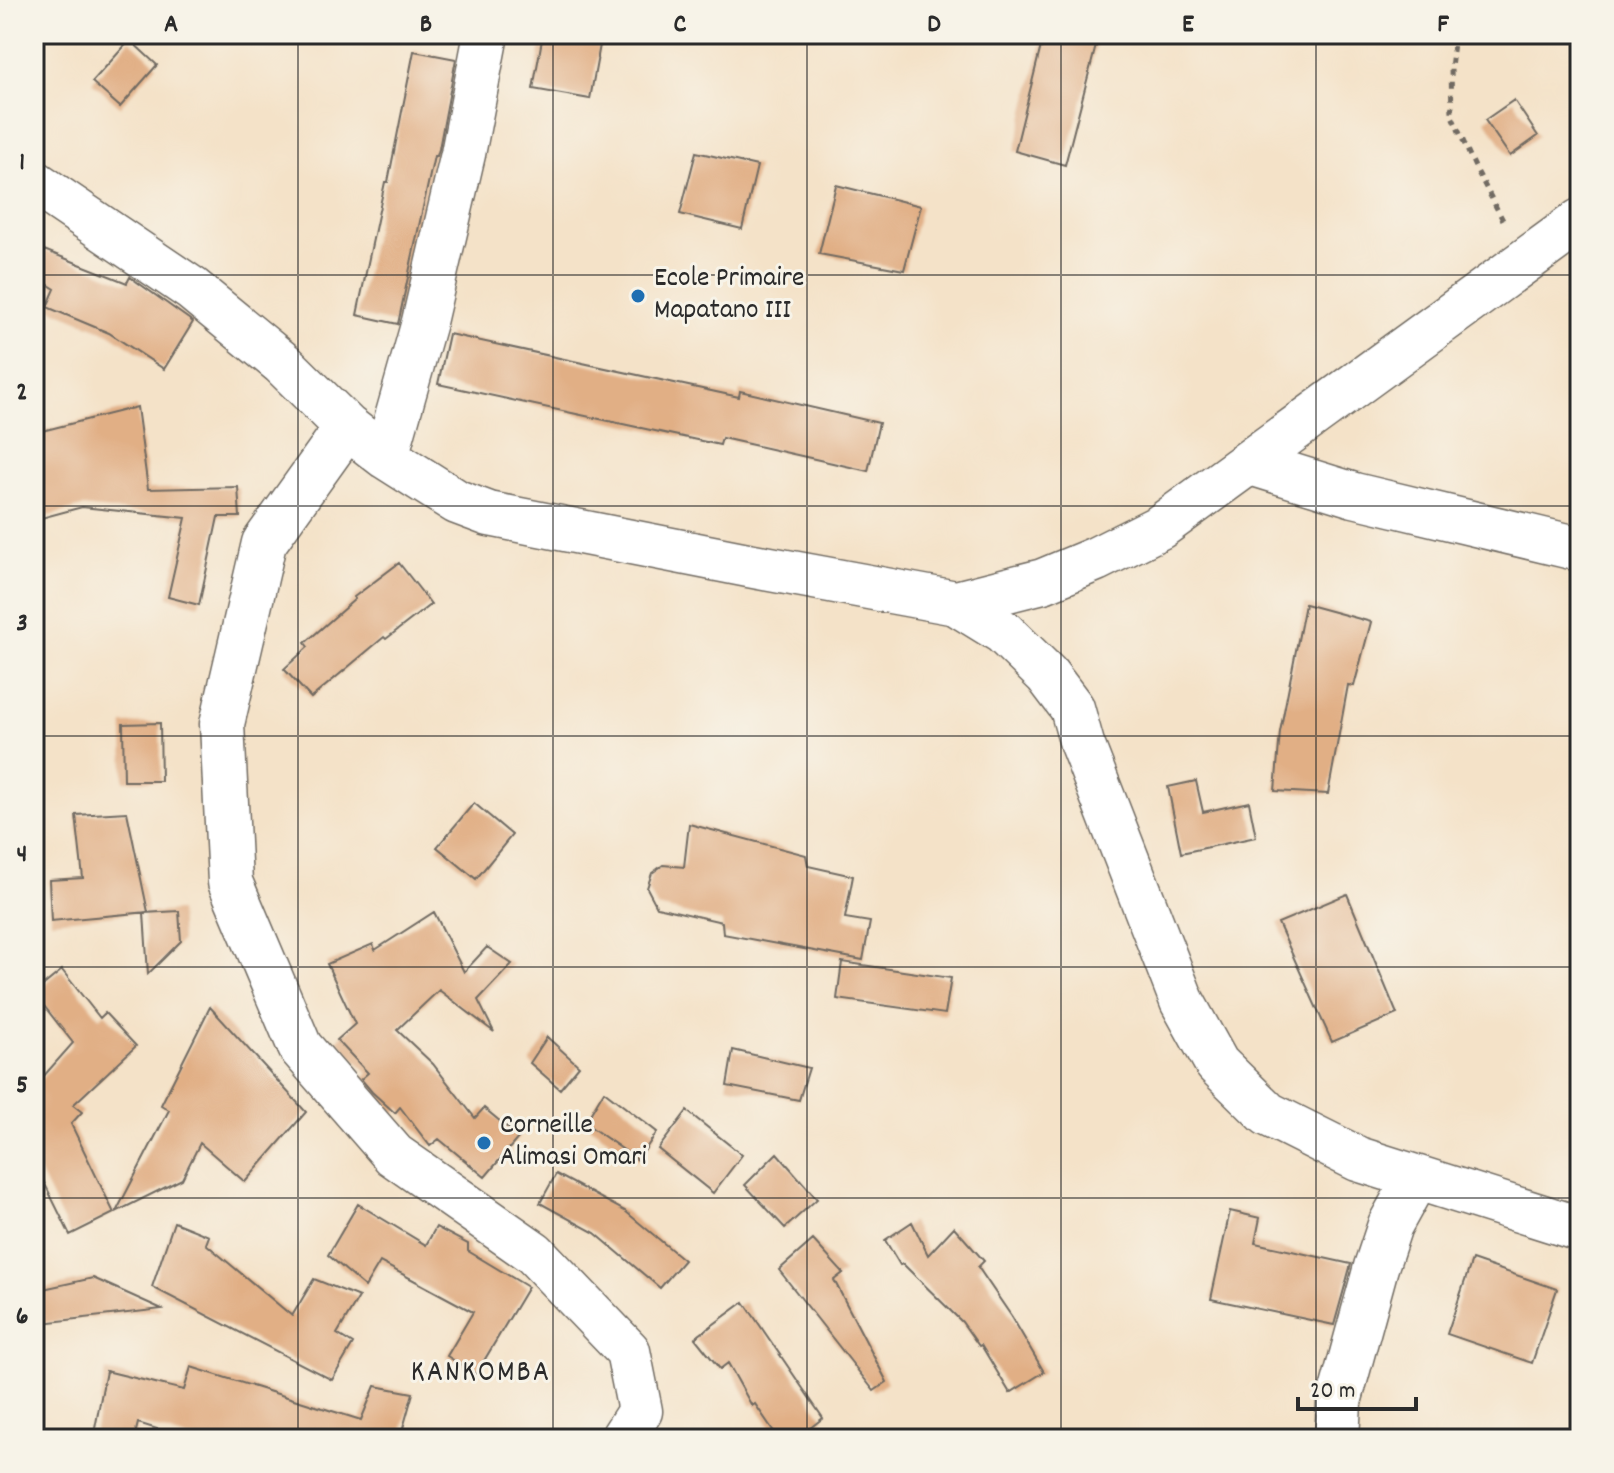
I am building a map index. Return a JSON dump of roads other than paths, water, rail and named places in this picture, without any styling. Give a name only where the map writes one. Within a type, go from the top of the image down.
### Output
[{"type":"street","points":[[386,457],[428,306],[463,154],[486,34]]},
{"type":"street","points":[[34,182],[192,289],[282,363],[347,427],[386,457],[457,502],[489,514],[956,603],[1003,632],[1047,675],[1072,708],[1082,744],[1182,1001],[1217,1064],[1268,1114],[1358,1159],[1580,1229]]},
{"type":"street","points":[[956,603],[1043,581],[1160,527],[1580,221]]},
{"type":"street","points":[[347,427],[264,543],[222,724],[230,882],[300,1047],[394,1155],[534,1253],[628,1351],[640,1411],[622,1439]]},
{"type":"street","points":[[1251,463],[1354,495],[1580,549]]},
{"type":"street","points":[[1337,1439],[1339,1402],[1376,1267],[1390,1225],[1416,1178]]},
{"type":"place","name":"Ecole Primaire Mapatano III","points":[[638,296]]},
{"type":"place","name":"Corneille Alimasi Omari","points":[[484,1143]]},
{"type":"district","name":"KANKOMBA","points":[[481,1374]]}]
